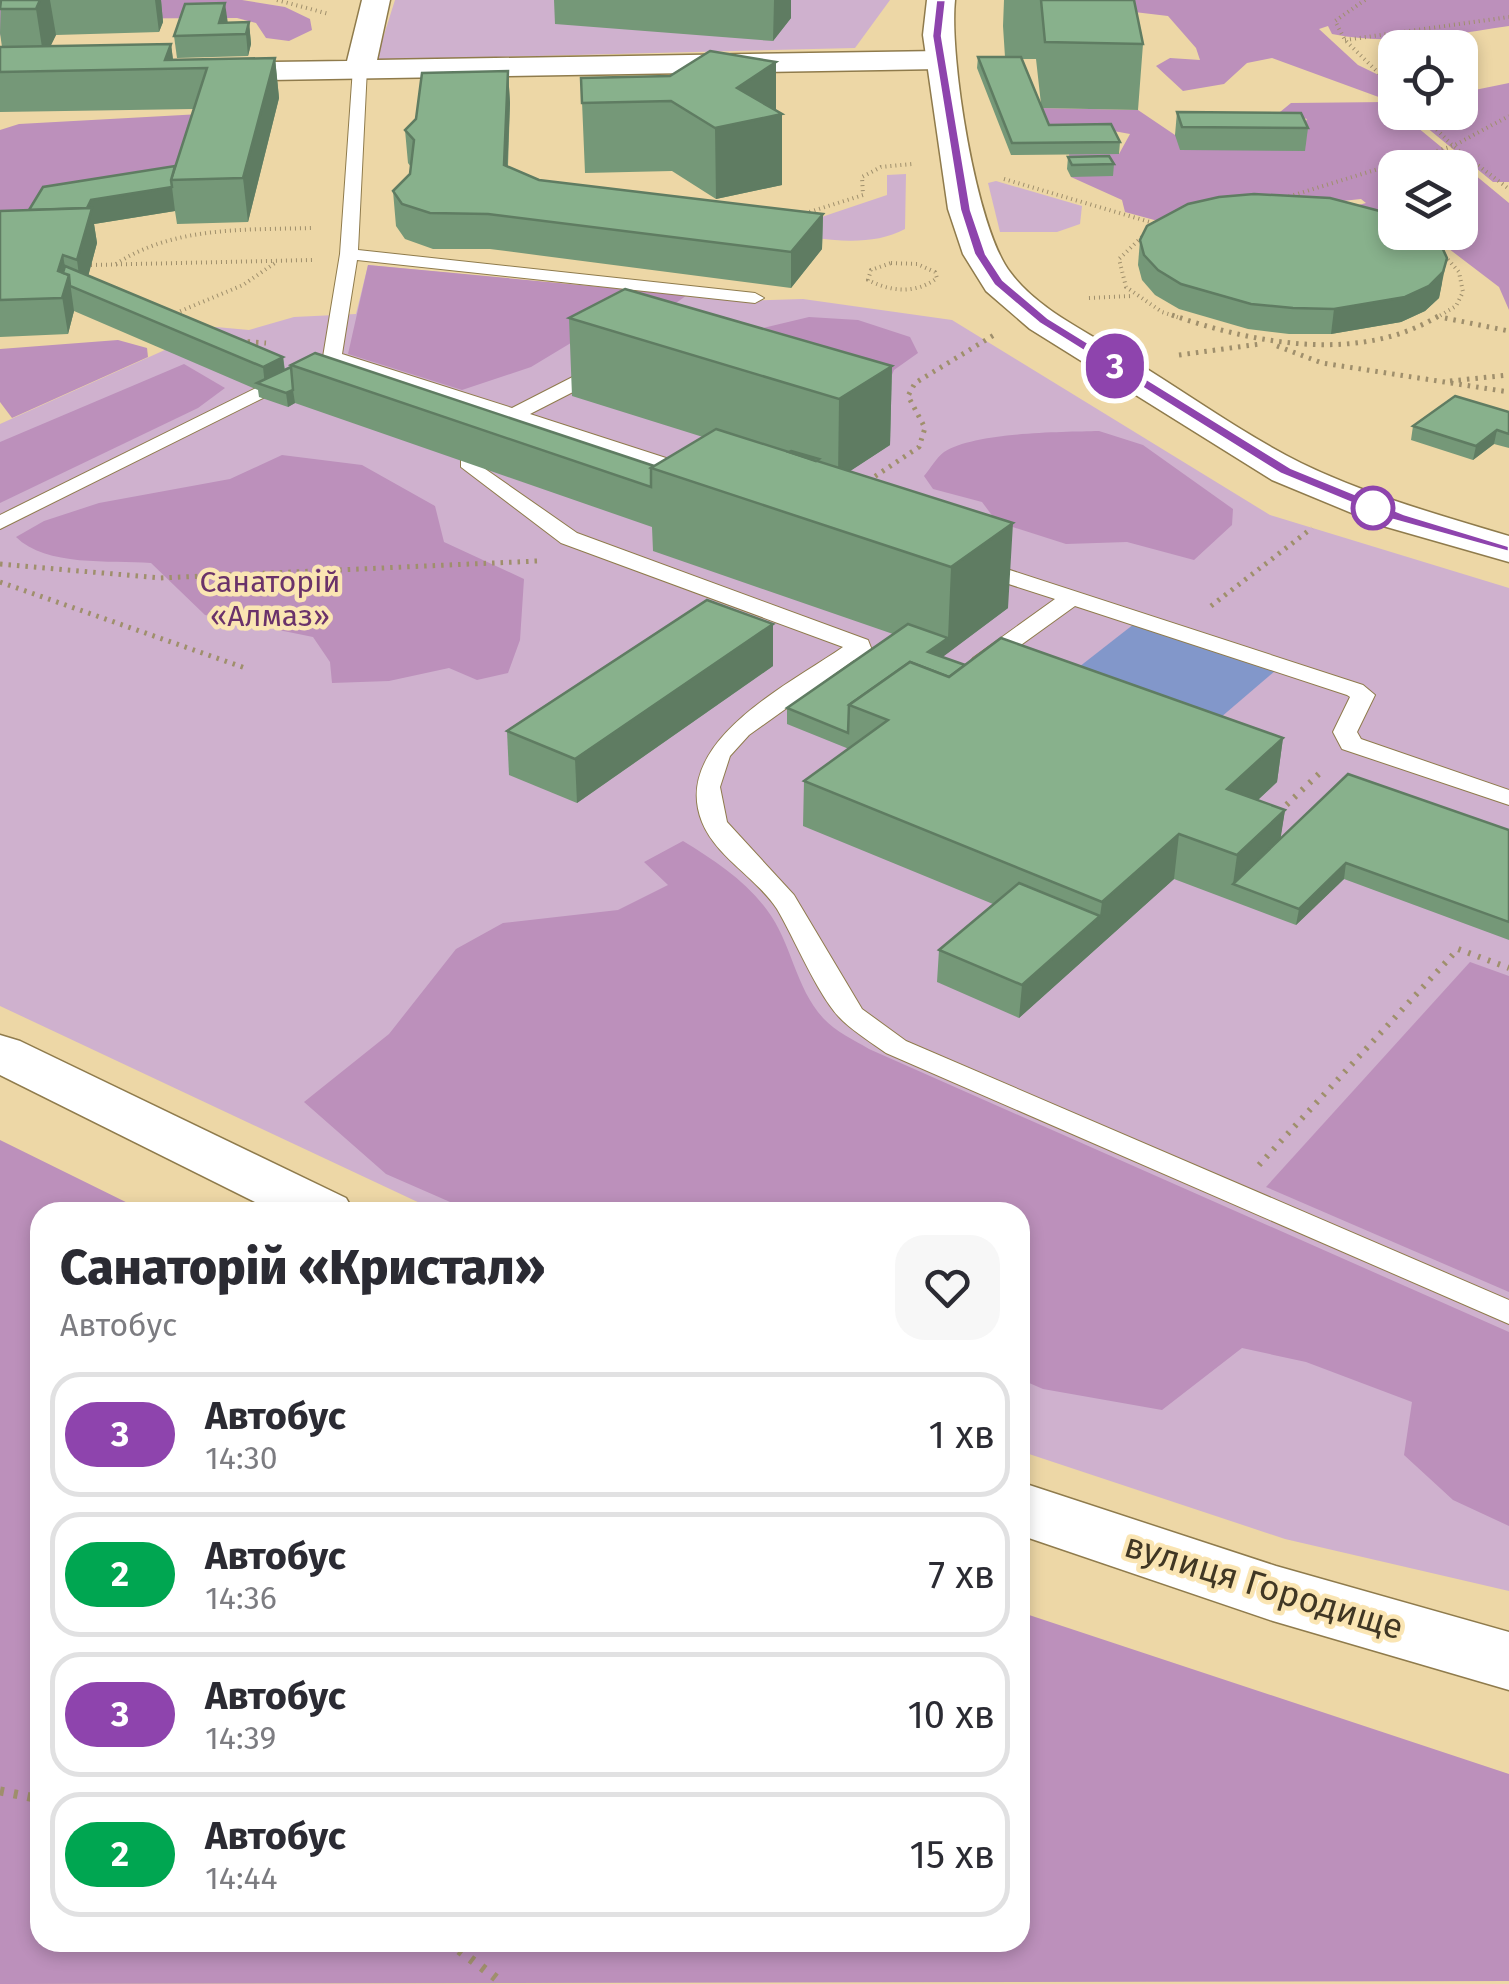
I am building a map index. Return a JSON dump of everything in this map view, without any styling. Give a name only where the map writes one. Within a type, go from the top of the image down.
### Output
[{"type":"street","points":[[941,0],[936,22],[940,60],[966,210],[980,254],[999,282],[1022,304],[1212,428],[1286,471],[1398,517],[1509,549]]},
{"type":"street","points":[[360,68],[374,11]]},
{"type":"street","points":[[176,72],[271,82],[360,68],[940,60]]},
{"type":"street","points":[[0,1052],[304,1202]]},
{"type":"street","name":"вулиця Городище","points":[[1030,1511],[1273,1594],[1509,1661]]},
{"type":"lane","points":[[332,357],[349,257],[361,103],[360,68]]},
{"type":"lane","points":[[349,257],[755,298],[732,314]]},
{"type":"lane","points":[[311,368],[332,357],[712,480]]},
{"type":"lane","points":[[497,438],[514,415],[624,360]]},
{"type":"lane","points":[[0,523],[258,394]]},
{"type":"lane","points":[[468,463],[569,538],[862,652],[741,730],[720,754],[708,787],[716,823],[742,857],[786,901],[850,1014],[896,1046],[1509,1312]]},
{"type":"lane","points":[[955,559],[1363,695],[1345,732],[1351,744],[1509,798]]},
{"type":"lane","points":[[965,675],[1073,598]]},
{"type":"path","points":[[277,0],[374,11]]},
{"type":"path","points":[[1364,0],[1335,21],[1345,40],[1378,72]]},
{"type":"path","points":[[1345,40],[1509,18]]},
{"type":"path","points":[[1282,199],[1454,146],[1509,116]]},
{"type":"path","points":[[1438,130],[1509,189]]},
{"type":"path","points":[[792,217],[863,195],[862,177],[871,170],[915,164]]},
{"type":"path","points":[[998,176],[1161,226]]},
{"type":"path","points":[[1172,222],[1126,245],[1117,261],[1119,278],[1133,296],[1194,326],[1296,346],[1377,340],[1416,331],[1444,318],[1460,302],[1465,285],[1457,267],[1438,250]]},
{"type":"path","points":[[115,264],[143,247],[163,242],[210,234],[320,228]]},
{"type":"path","points":[[91,265],[349,257]]},
{"type":"path","points":[[160,320],[243,285],[277,261]]},
{"type":"path","points":[[891,263],[917,264],[935,272],[934,283],[914,290],[886,288],[868,280],[866,275],[891,263]]},
{"type":"path","points":[[1444,318],[1509,331]]},
{"type":"path","points":[[863,484],[919,447],[925,428],[908,396],[915,383],[994,336]]},
{"type":"path","points":[[234,341],[266,342]]},
{"type":"path","points":[[1172,356],[1269,343],[1322,363],[1509,392]]},
{"type":"path","points":[[1438,382],[1509,376]]},
{"type":"path","points":[[1179,632],[1316,524]]},
{"type":"path","points":[[0,564],[160,578],[618,558]]},
{"type":"path","points":[[0,582],[248,670]]},
{"type":"path","points":[[1269,821],[1351,744]]},
{"type":"path","points":[[1234,1192],[1458,949],[1509,968]]},
{"type":"path","points":[[0,1791],[30,1797]]},
{"type":"path","points":[[461,1952],[504,1984]]},
{"type":"green space","points":[[0,0],[242,0],[285,7],[310,19],[312,30],[289,41],[266,38],[256,23],[237,18],[9,19],[0,36]]},
{"type":"green space","points":[[395,0],[890,0],[855,48],[376,60]]},
{"type":"green space","points":[[1033,0],[1509,0],[1509,26],[1478,31],[1378,30],[1378,39],[1332,34],[1328,26],[1319,29],[1358,65],[1378,75],[1378,97],[1272,58],[1247,63],[1224,84],[1183,91],[1156,66],[1170,58],[1200,60],[1196,48],[1168,16]]},
{"type":"green space","points":[[1509,83],[1509,182],[1493,182],[1478,170],[1478,150],[1454,150],[1430,130],[1478,130],[1478,89]]},
{"type":"green space","points":[[1378,102],[1378,130],[1421,130],[1445,150],[1378,150],[1378,220],[1340,210],[1366,203],[1361,199],[1158,221],[1125,212],[1122,200],[1071,177],[1069,154],[1119,154],[1130,134],[1108,130],[1053,133],[1041,108],[1138,110],[1175,135],[1298,136],[1307,119],[1280,112],[1291,103]]},
{"type":"green space","points":[[201,114],[175,186],[25,210],[6,242],[0,242],[0,130],[19,124]]},
{"type":"green space","points":[[906,174],[905,229],[857,241],[774,233],[887,195],[887,175]]},
{"type":"green space","points":[[1478,177],[1509,203],[1509,310],[1499,287],[1450,250],[1478,250]]},
{"type":"green space","points":[[996,181],[1082,206],[1080,224],[1057,232],[1000,232],[988,183]]},
{"type":"green space","name":"Санаторій «Алмаз»","points":[[368,265],[737,301],[803,299],[952,320],[1270,515],[1509,588],[1509,1591],[1285,1539],[1030,1454],[1030,1202],[418,1202],[0,1006],[0,424],[216,327],[249,330],[294,317],[356,314]]},
{"type":"green space","points":[[368,265],[687,295],[665,311],[594,329],[531,367],[462,390],[348,354]]},
{"type":"green space","points":[[809,317],[858,320],[910,337],[918,353],[894,370],[887,387],[747,332]]},
{"type":"green space","points":[[118,340],[147,348],[148,357],[12,418],[0,402],[0,349]]},
{"type":"green space","points":[[184,364],[225,388],[198,408],[0,503],[0,442]]},
{"type":"green space","points":[[1099,431],[1143,445],[1233,509],[1232,525],[1194,560],[1127,542],[1066,544],[997,522],[982,502],[933,489],[924,476],[944,452],[976,440]]},
{"type":"green space","name":"Санаторій «Алмаз»","points":[[282,455],[362,465],[435,506],[444,542],[524,579],[520,640],[508,673],[477,680],[449,668],[389,681],[332,683],[330,662],[313,637],[205,615],[151,563],[61,558],[29,547],[16,537],[44,521],[99,503],[230,479]]},
{"type":"green space","points":[[683,841],[728,871],[749,889],[775,923],[814,1007],[828,1023],[869,1049],[1509,1332],[1509,1526],[1453,1500],[1404,1455],[1412,1402],[1306,1362],[1242,1348],[1162,1410],[1030,1383],[1030,1202],[450,1202],[386,1174],[304,1102],[389,1034],[456,949],[503,923],[618,910],[668,885],[644,862]]},
{"type":"green space","points":[[1470,962],[1509,976],[1509,1292],[1266,1187]]},
{"type":"green space","points":[[0,1140],[126,1202],[30,1202],[30,1952],[1030,1952],[1030,1615],[1509,1774],[1509,1981],[0,1984]]},
{"type":"water","points":[[1134,624],[1275,671],[1213,724],[1070,674]]},
{"type":"building","points":[[1,0],[40,0],[36,9],[0,9]]},
{"type":"building","points":[[1041,0],[1134,0],[1143,44],[1045,42]]},
{"type":"building","points":[[225,3],[219,23],[249,22],[246,34],[174,36],[185,4]]},
{"type":"building","points":[[171,44],[165,60],[275,58],[243,178],[171,180],[207,68],[0,72],[0,47]]},
{"type":"building","points":[[710,51],[776,62],[737,88],[782,114],[715,128],[671,101],[582,103],[581,78],[670,76]]},
{"type":"building","points":[[978,57],[1021,57],[1049,125],[1111,124],[1120,142],[1012,143]]},
{"type":"building","points":[[508,71],[504,165],[539,180],[823,214],[791,252],[488,214],[430,213],[402,204],[393,191],[410,174],[414,140],[405,130],[416,119],[422,73]]},
{"type":"building","points":[[1177,112],[1301,113],[1308,128],[1182,127]]},
{"type":"building","points":[[1109,156],[1114,164],[1072,165],[1068,157]]},
{"type":"building","points":[[175,166],[172,187],[91,200],[87,208],[29,210],[43,187]]},
{"type":"building","points":[[1254,194],[1330,198],[1378,211],[1378,250],[1443,250],[1447,258],[1443,272],[1429,286],[1405,297],[1334,309],[1251,304],[1181,284],[1158,270],[1144,255],[1140,240],[1147,226],[1188,204]]},
{"type":"building","points":[[92,208],[77,260],[63,255],[58,271],[69,275],[62,298],[0,300],[0,211]]},
{"type":"building","points":[[65,266],[283,357],[263,367],[70,286],[69,275],[63,273]]},
{"type":"building","points":[[625,289],[892,366],[839,399],[569,318]]},
{"type":"building","points":[[315,353],[654,466],[651,487],[291,365]]},
{"type":"building","points":[[291,367],[293,390],[286,393],[257,383]]},
{"type":"building","points":[[1455,396],[1509,412],[1509,434],[1497,430],[1476,446],[1413,426]]},
{"type":"building","points":[[716,429],[1013,523],[951,567],[651,468]]},
{"type":"building","points":[[707,600],[773,624],[575,759],[507,731]]},
{"type":"building","points":[[908,624],[948,638],[928,652],[965,665],[949,677],[910,662],[849,705],[848,733],[787,708]]},
{"type":"building","points":[[1001,638],[1283,738],[1227,789],[1285,810],[1237,855],[1179,834],[1102,902],[804,781],[888,720],[849,705],[910,662],[949,677]]},
{"type":"building","points":[[1348,774],[1509,830],[1509,922],[1346,863],[1299,909],[1233,884]]},
{"type":"building","points":[[1019,883],[1100,916],[1022,985],[939,950]]},
{"type":"bus line","name":"3","points":[[941,0],[937,36],[966,210],[980,254],[999,282],[1043,320],[1286,471],[1398,517],[1509,549]]}]
